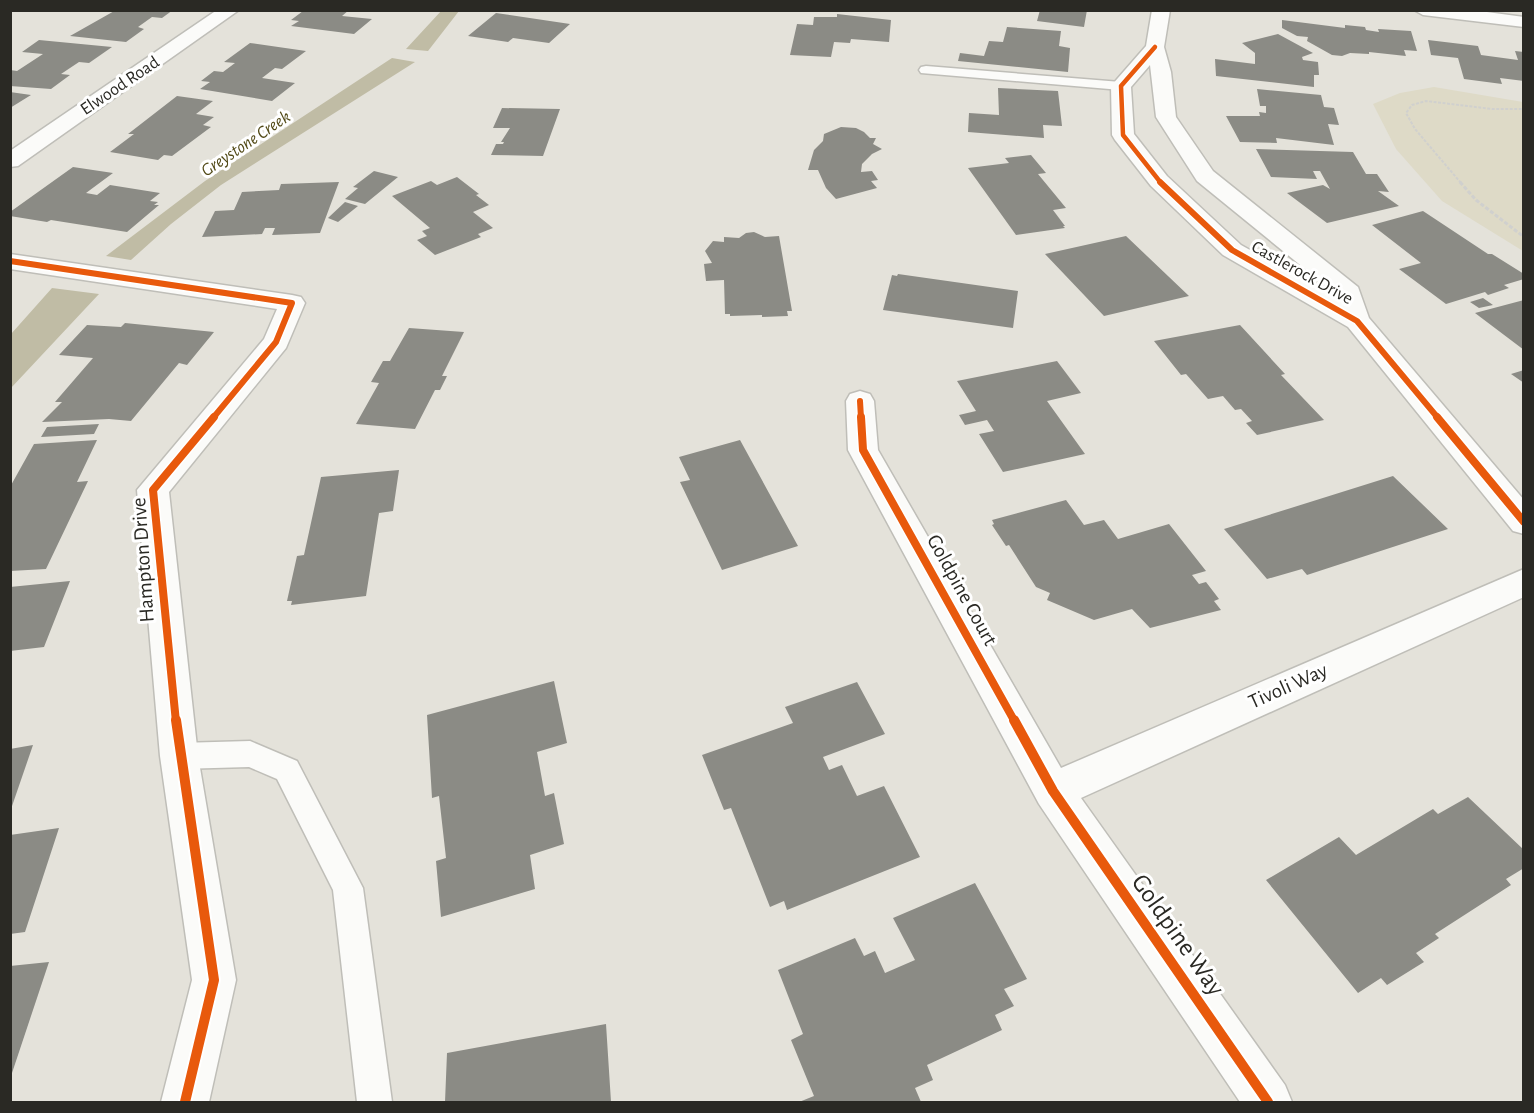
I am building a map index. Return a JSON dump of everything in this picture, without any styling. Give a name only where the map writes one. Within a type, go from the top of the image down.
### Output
[{"type":"street","name":"Elwood Road","points":[[10,161],[230,10]]},
{"type":"street","name":"Castlerock Drive","points":[[1161,10],[1155,47],[1161,72],[1166,117],[1205,176],[1349,292],[1357,321]]},
{"type":"street","points":[[1423,10],[1481,14],[1524,22]]},
{"type":"street","points":[[1121,86],[1155,47]]},
{"type":"street","name":"Castlerock Drive","points":[[1121,86],[1123,135],[1159,181],[1232,250],[1357,321],[1524,522]]},
{"type":"street","name":"Hampton Drive","points":[[10,261],[292,303],[276,342],[153,490],[179,756],[214,980],[185,1102]]},
{"type":"street","name":"Goldpine Court","points":[[860,400],[863,450],[1053,791]]},
{"type":"street","name":"Tivoli Way","points":[[1053,791],[1524,582]]},
{"type":"street","name":"Goldpine Way","points":[[1053,791],[1269,1102]]},
{"type":"lane","points":[[926,70],[1121,86]]},
{"type":"lane","points":[[179,756],[250,754],[287,770],[348,888],[375,1102]]},
{"type":"path","points":[[1524,109],[1492,110],[1426,101],[1412,105],[1406,113],[1415,129],[1476,200],[1524,237]]},
{"type":"shaded area","points":[[442,10],[459,11],[428,51],[406,49]]},
{"type":"shaded area","points":[[392,58],[415,62],[221,185],[171,224],[131,260],[106,256],[205,181]]},
{"type":"shaded area","points":[[1434,87],[1523,102],[1523,251],[1442,201],[1396,149],[1373,104],[1400,93]]},
{"type":"shaded area","points":[[52,288],[99,294],[11,388],[11,334]]},
{"type":"building","points":[[116,10],[173,10],[162,18],[152,17],[138,27],[144,29],[126,42],[70,36]]},
{"type":"building","points":[[349,10],[342,16],[372,19],[354,34],[291,26],[299,21],[291,20],[303,11]]},
{"type":"building","points":[[1040,10],[1087,10],[1084,27],[1037,21]]},
{"type":"building","points":[[496,13],[570,24],[549,43],[513,38],[508,42],[468,36]]},
{"type":"building","points":[[837,14],[891,20],[889,42],[851,39],[850,43],[834,42],[831,57],[790,55],[797,24],[813,25],[814,17],[837,17]]},
{"type":"building","points":[[1282,20],[1345,28],[1345,25],[1365,27],[1366,30],[1379,32],[1378,29],[1411,31],[1417,51],[1404,50],[1406,56],[1369,52],[1369,54],[1332,55],[1307,41],[1308,37],[1297,36],[1282,28]]},
{"type":"building","points":[[1007,27],[1061,31],[1059,46],[1070,48],[1068,72],[958,61],[960,53],[984,56],[989,41],[1003,42]]},
{"type":"building","points":[[1278,34],[1313,53],[1302,57],[1303,60],[1318,62],[1319,75],[1314,75],[1314,87],[1216,76],[1215,59],[1255,64],[1255,53],[1242,43]]},
{"type":"building","points":[[39,40],[112,47],[89,63],[79,62],[61,74],[70,75],[51,89],[10,86],[10,70],[17,71],[43,54],[22,52]]},
{"type":"building","points":[[1428,40],[1478,46],[1481,55],[1518,60],[1515,51],[1524,52],[1524,81],[1500,78],[1502,84],[1464,79],[1458,58],[1431,55]]},
{"type":"building","points":[[250,43],[306,51],[282,69],[275,68],[262,78],[295,83],[272,101],[200,89],[210,82],[201,81],[214,71],[223,72],[235,63],[224,62]]},
{"type":"building","points":[[998,88],[1058,91],[1062,126],[1043,125],[1044,138],[968,132],[969,113],[999,115]]},
{"type":"building","points":[[1257,89],[1321,95],[1324,107],[1334,108],[1339,125],[1328,124],[1334,145],[1276,138],[1277,143],[1240,142],[1226,116],[1260,116],[1259,112],[1266,113],[1266,106],[1260,106]]},
{"type":"building","points":[[10,92],[31,95],[10,108]]},
{"type":"building","points":[[177,96],[213,101],[196,114],[214,117],[203,125],[211,127],[172,156],[164,155],[158,160],[110,152],[134,134],[128,134]]},
{"type":"building","points":[[502,108],[560,109],[543,156],[491,155],[496,144],[503,144],[504,142],[501,142],[510,128],[493,128]]},
{"type":"building","points":[[841,127],[856,128],[870,138],[876,138],[873,144],[882,149],[872,154],[862,164],[861,172],[872,171],[878,180],[871,181],[877,188],[836,199],[826,188],[818,170],[808,170],[814,150],[823,141],[824,134]]},
{"type":"building","points":[[1256,149],[1353,152],[1366,174],[1377,174],[1389,192],[1378,191],[1399,206],[1327,223],[1287,193],[1323,185],[1330,189],[1320,171],[1313,171],[1317,179],[1271,177]]},
{"type":"building","points":[[1031,155],[1046,173],[1038,174],[1066,208],[1053,210],[1065,228],[1016,235],[968,168],[1009,163],[1005,158]]},
{"type":"building","points":[[73,167],[113,173],[86,193],[97,195],[110,185],[160,193],[150,201],[158,202],[154,205],[159,205],[127,232],[10,216],[10,212]]},
{"type":"building","points":[[374,171],[398,177],[365,204],[345,199],[358,188],[353,187]]},
{"type":"building","points":[[457,177],[489,205],[473,212],[493,228],[478,234],[481,237],[435,255],[417,240],[427,236],[422,231],[430,228],[392,196],[431,181],[437,185]]},
{"type":"building","points":[[339,182],[320,233],[272,235],[275,228],[265,228],[262,234],[202,237],[215,211],[234,210],[242,192],[279,190],[281,184]]},
{"type":"building","points":[[345,202],[358,206],[338,222],[328,218]]},
{"type":"building","points":[[1423,211],[1488,254],[1492,254],[1524,274],[1524,279],[1504,285],[1509,288],[1488,295],[1485,292],[1446,304],[1399,269],[1421,263],[1372,225]]},
{"type":"building","points":[[754,232],[765,237],[779,236],[792,311],[787,311],[788,316],[730,316],[730,314],[725,314],[724,280],[706,281],[704,264],[712,263],[705,251],[713,241],[724,242],[724,237],[739,238],[746,233]]},
{"type":"building","points":[[1126,236],[1189,296],[1104,316],[1045,254]]},
{"type":"building","points":[[898,274],[1018,291],[1013,328],[883,310],[892,275],[897,276]]},
{"type":"building","points":[[1483,298],[1493,305],[1479,308],[1470,302]]},
{"type":"building","points":[[1524,300],[1524,350],[1475,313]]},
{"type":"building","points":[[125,323],[214,332],[187,365],[179,363],[131,421],[109,419],[42,422],[62,402],[55,402],[93,358],[59,355],[87,325],[121,327]]},
{"type":"building","points":[[1240,325],[1285,374],[1281,375],[1324,420],[1257,435],[1246,423],[1252,421],[1241,409],[1235,410],[1223,396],[1208,399],[1186,374],[1181,375],[1154,341]]},
{"type":"building","points":[[409,328],[464,332],[442,376],[447,376],[440,390],[435,390],[415,429],[356,424],[379,383],[371,382],[383,361],[390,361]]},
{"type":"building","points":[[1057,361],[1081,393],[1047,401],[1085,454],[1003,472],[979,434],[994,431],[987,420],[965,425],[959,415],[976,411],[957,381]]},
{"type":"building","points":[[1524,370],[1524,383],[1511,374]]},
{"type":"building","points":[[99,424],[94,434],[41,437],[47,427]]},
{"type":"building","points":[[97,440],[77,482],[88,481],[46,569],[10,571],[10,487],[34,444]]},
{"type":"building","points":[[740,440],[798,546],[722,570],[680,482],[690,480],[679,457]]},
{"type":"building","points":[[399,470],[393,511],[379,513],[366,596],[291,605],[292,601],[287,601],[297,556],[304,555],[321,477]]},
{"type":"building","points":[[1393,476],[1448,529],[1307,575],[1302,569],[1267,579],[1224,529]]},
{"type":"building","points":[[1066,500],[1084,525],[1104,520],[1118,539],[1169,524],[1206,571],[1192,575],[1199,584],[1206,582],[1219,599],[1214,601],[1221,610],[1150,628],[1132,609],[1094,620],[1047,600],[1050,593],[1036,587],[1009,545],[1006,546],[992,525],[994,524],[992,520]]},
{"type":"building","points":[[70,581],[44,647],[10,651],[10,587]]},
{"type":"building","points":[[554,681],[567,743],[537,752],[545,796],[554,793],[564,844],[530,855],[535,889],[441,917],[436,861],[446,858],[439,796],[432,798],[427,715]]},
{"type":"building","points":[[857,682],[885,734],[823,757],[829,770],[842,765],[857,796],[884,786],[920,857],[787,910],[784,901],[770,907],[731,808],[724,810],[702,755],[793,723],[785,707]]},
{"type":"building","points":[[33,745],[11,809],[10,809],[10,749]]},
{"type":"building","points":[[1468,797],[1524,850],[1524,868],[1506,879],[1511,885],[1435,934],[1439,938],[1416,953],[1424,962],[1387,985],[1381,978],[1358,993],[1266,880],[1339,837],[1356,855],[1433,809],[1438,814]]},
{"type":"building","points":[[59,828],[25,932],[10,934],[10,835]]},
{"type":"building","points":[[975,883],[1027,979],[1004,989],[1014,1006],[995,1015],[1002,1030],[927,1065],[933,1080],[915,1088],[921,1102],[799,1102],[814,1096],[791,1040],[803,1034],[778,970],[855,938],[864,956],[875,951],[885,973],[915,960],[893,918]]},
{"type":"building","points":[[49,962],[11,1076],[10,1076],[10,966]]},
{"type":"building","points":[[606,1024],[611,1102],[445,1102],[447,1053]]},
{"type":"cycle path","points":[[1155,47],[1121,86],[1123,135],[1159,181],[1232,250],[1357,321],[1524,522]]},
{"type":"cycle path","points":[[10,261],[292,303],[276,342],[153,490],[179,756],[214,980],[185,1102]]},
{"type":"cycle path","points":[[860,401],[863,450],[1053,791],[1268,1102]]},
{"type":"water label","name":"Greystone Creek","points":[[246,144]]}]
